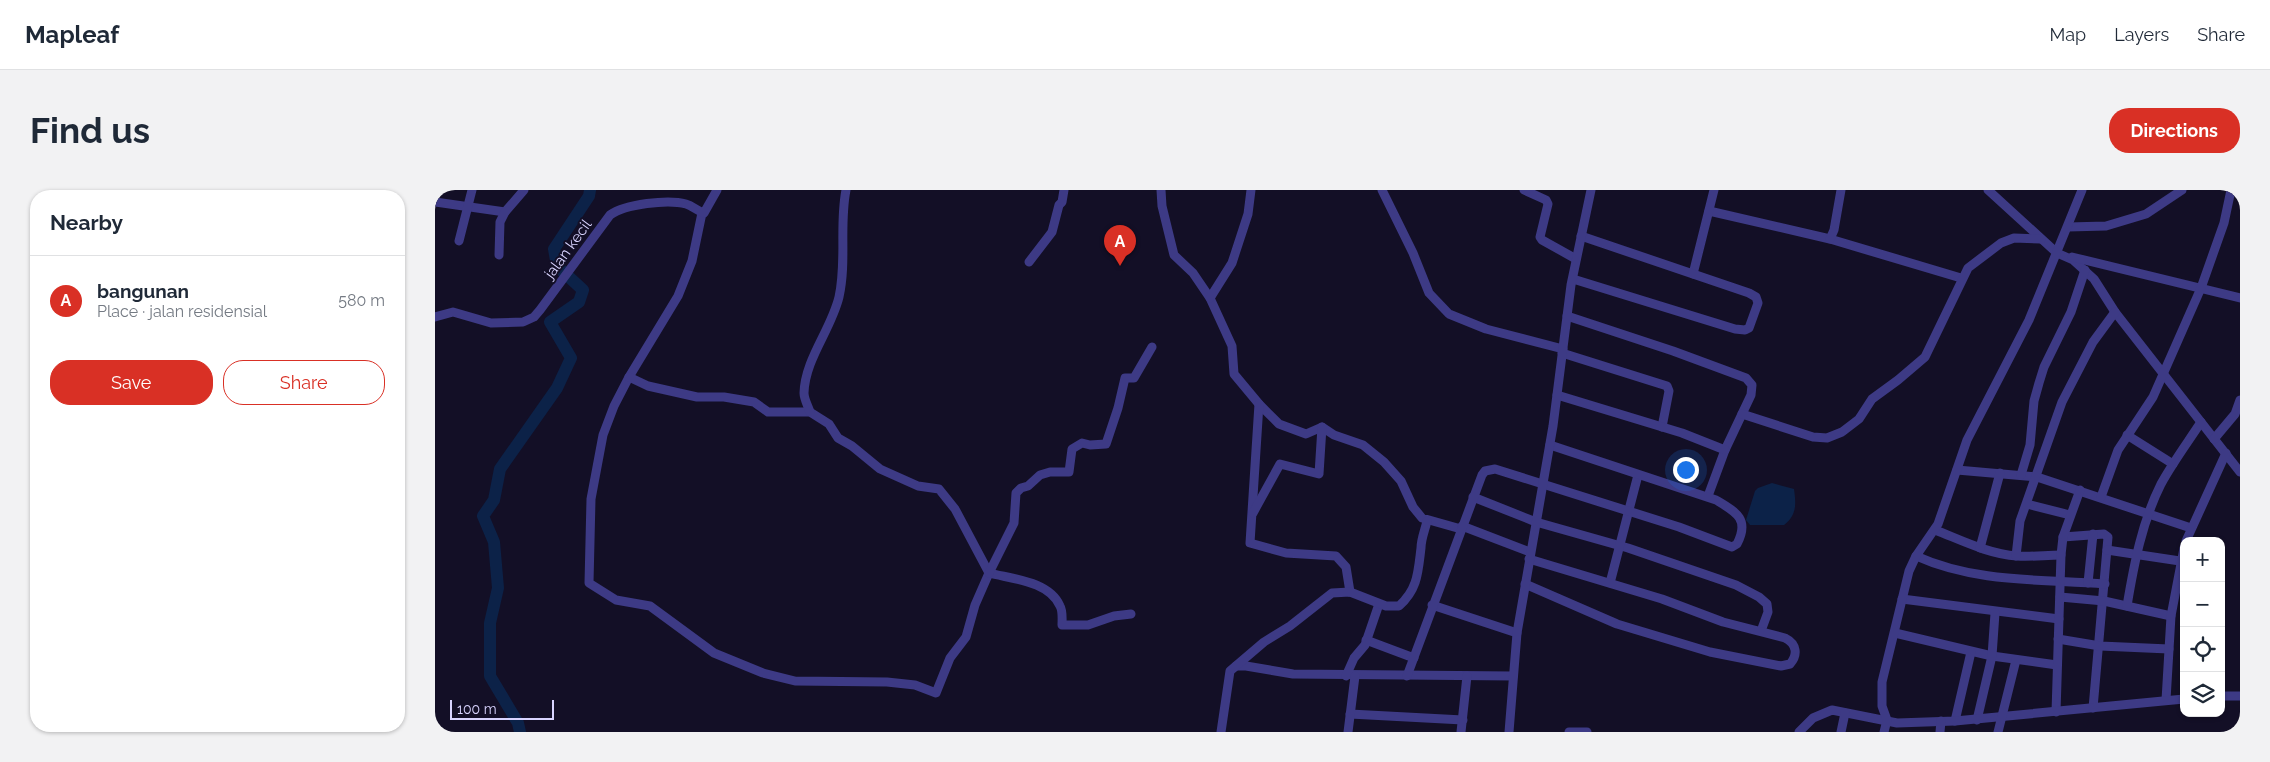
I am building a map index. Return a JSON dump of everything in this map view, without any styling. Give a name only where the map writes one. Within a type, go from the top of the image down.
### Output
[{"type":"street","points":[[459,241],[472,190]]},
{"type":"street","points":[[499,255],[500,222],[505,212],[523,190]]},
{"type":"street","points":[[717,190],[706,212],[702,213],[692,261],[679,296],[613,406],[603,435],[591,499],[589,583],[616,600],[650,606],[714,653],[763,673],[795,681],[915,685],[936,693],[950,658],[966,637],[975,605],[1014,523],[1016,493],[1021,488],[1029,486],[1040,475],[1050,472],[1069,472],[1072,449],[1082,443],[1090,445],[1106,444],[1118,408],[1125,378],[1134,378],[1152,347]]},
{"type":"street","points":[[810,412],[804,395],[807,371],[828,327],[839,296],[844,247],[842,207],[846,190]]},
{"type":"street","points":[[1029,262],[1052,232],[1064,190]]},
{"type":"street","points":[[1161,190],[1162,206],[1174,255],[1193,273],[1209,298],[1232,346],[1234,374],[1279,424],[1306,434],[1322,427]]},
{"type":"street","points":[[1209,298],[1232,263],[1248,214],[1251,190]]},
{"type":"street","points":[[1382,190],[1413,253],[1429,293],[1449,314],[1487,329],[1563,351],[1667,386],[1669,391],[1662,427]]},
{"type":"street","points":[[1523,190],[1546,200],[1548,204],[1540,237],[1542,240],[1576,259]]},
{"type":"street","points":[[1509,732],[1517,633],[1543,485],[1576,259],[1591,190]]},
{"type":"street","points":[[1693,274],[1714,190]]},
{"type":"street","points":[[1830,239],[1834,230],[1841,190]]},
{"type":"street","points":[[1988,190],[2057,253],[2073,260],[2094,279],[2115,312],[2240,472]]},
{"type":"street","points":[[1884,732],[1887,720],[1883,706],[1882,682],[1909,571],[1916,556],[1935,530],[1941,518],[1971,430],[2029,320],[2082,190]]},
{"type":"street","points":[[2068,227],[2106,226],[2146,214],[2182,190]]},
{"type":"street","points":[[2101,497],[2118,450],[2146,408],[2164,373],[2201,288],[2224,223],[2231,190]]},
{"type":"street","points":[[435,202],[505,212]]},
{"type":"street","name":"jalan kecil","points":[[435,317],[453,312],[491,323],[527,320],[540,310],[606,221],[616,211],[656,203],[681,203],[702,213]]},
{"type":"street","points":[[1709,210],[1830,239],[1961,278]]},
{"type":"street","points":[[1573,279],[1735,329],[1745,330],[1749,328],[1758,303],[1756,297],[1581,236]]},
{"type":"street","points":[[1742,414],[1813,437],[1827,438],[1851,426],[1872,399],[1898,380],[1925,356],[1961,278],[1968,268],[2001,243],[2022,237],[2041,239]]},
{"type":"street","points":[[2057,253],[2240,298]]},
{"type":"street","points":[[2021,475],[2030,445],[2034,401],[2039,383],[2045,366],[2065,327],[2085,270]]},
{"type":"street","points":[[2016,556],[2020,521],[2059,410],[2076,372],[2101,330],[2115,312]]},
{"type":"street","points":[[1567,316],[1673,350],[1746,378],[1752,385],[1751,395],[1725,450],[1708,496]]},
{"type":"street","points":[[629,377],[648,386],[697,397],[724,397],[754,402],[768,412],[810,412],[829,424],[837,438],[852,446],[880,469],[918,486],[939,489],[955,509],[989,573],[1038,585],[1049,592],[1061,607],[1062,625],[1087,625],[1114,616],[1131,614]]},
{"type":"street","points":[[1557,395],[1662,427],[1725,450]]},
{"type":"street","points":[[2214,438],[2235,414],[2240,400]]},
{"type":"street","points":[[1259,404],[1250,544],[1286,553],[1336,556],[1346,568],[1351,592]]},
{"type":"street","points":[[2127,606],[2136,554],[2149,513],[2161,484],[2201,422]]},
{"type":"street","points":[[1251,515],[1280,464],[1319,474],[1322,427]]},
{"type":"street","points":[[1322,427],[1334,435],[1363,445],[1384,462],[1401,480],[1417,513],[1427,521],[1462,527],[1530,556],[1723,622],[1761,631],[1791,641],[1795,647],[1795,654],[1789,664],[1781,666],[1709,652],[1617,624],[1525,584]]},
{"type":"street","points":[[2127,435],[2173,464]]},
{"type":"street","points":[[1407,676],[1481,475],[1489,469],[1495,469],[1679,527],[1732,547],[1739,540],[1741,519],[1733,510],[1708,496],[1549,445]]},
{"type":"street","points":[[2188,537],[2226,453]]},
{"type":"street","points":[[1957,470],[2037,477],[2191,528]]},
{"type":"street","points":[[1980,548],[2000,473]]},
{"type":"street","points":[[1610,583],[1630,512],[1638,475]]},
{"type":"street","points":[[2056,712],[2061,555],[2063,537],[2080,490]]},
{"type":"street","points":[[1473,497],[1536,522],[1621,546],[1736,585],[1759,597],[1767,604],[1768,608],[1761,631]]},
{"type":"street","points":[[2027,504],[2070,515]]},
{"type":"street","points":[[1221,732],[1230,671],[1264,642],[1296,621],[1326,596],[1335,593],[1351,592],[1387,606],[1399,606],[1409,597],[1417,582],[1421,546],[1427,521]]},
{"type":"street","points":[[1935,530],[1980,548],[2016,556],[2061,555]]},
{"type":"street","points":[[2063,537],[2093,534],[2107,535],[2104,601],[2093,708]]},
{"type":"street","points":[[2088,583],[2093,534]]},
{"type":"street","points":[[2107,550],[2180,560],[2171,616],[2166,700]]},
{"type":"street","points":[[1916,556],[1937,566],[1979,575],[2023,580],[2060,580],[2105,584]]},
{"type":"street","points":[[2059,597],[2104,601],[2171,616]]},
{"type":"street","points":[[1902,599],[2059,619]]},
{"type":"street","points":[[1348,732],[1350,714],[1349,667],[1366,640],[1379,604]]},
{"type":"street","points":[[1432,606],[1517,633]]},
{"type":"street","points":[[1977,720],[1992,656],[1995,612]]},
{"type":"street","points":[[1895,633],[1971,652],[2057,665]]},
{"type":"street","points":[[2058,639],[2099,646],[2169,649]]},
{"type":"street","points":[[1366,640],[1414,658]]},
{"type":"street","points":[[1955,721],[1971,652]]},
{"type":"street","points":[[1999,732],[2016,660]]},
{"type":"street","points":[[1236,666],[1293,674],[1513,676]]},
{"type":"street","points":[[1461,732],[1467,676]]},
{"type":"street","points":[[2225,696],[2240,696]]},
{"type":"street","points":[[1799,732],[1813,718],[1825,711],[1832,710],[1897,723],[2003,718],[2180,699]]},
{"type":"street","points":[[1841,732],[1845,713]]},
{"type":"street","points":[[1350,714],[1463,720]]},
{"type":"street","points":[[1940,732],[1941,721]]},
{"type":"street","points":[[1569,732],[1587,732]]},
{"type":"water","points":[[1772,483],[1794,489],[1795,504],[1791,517],[1784,525],[1750,525],[1746,520],[1755,491]]},
{"type":"waterway","points":[[520,732],[518,723],[490,676],[490,623],[498,588],[494,542],[483,516],[494,500],[500,469],[557,388],[571,358],[550,322],[579,302],[583,290],[557,266],[554,249],[589,196],[590,190]]},
{"type":"place","name":"bangunan","points":[[1120,266]]}]
